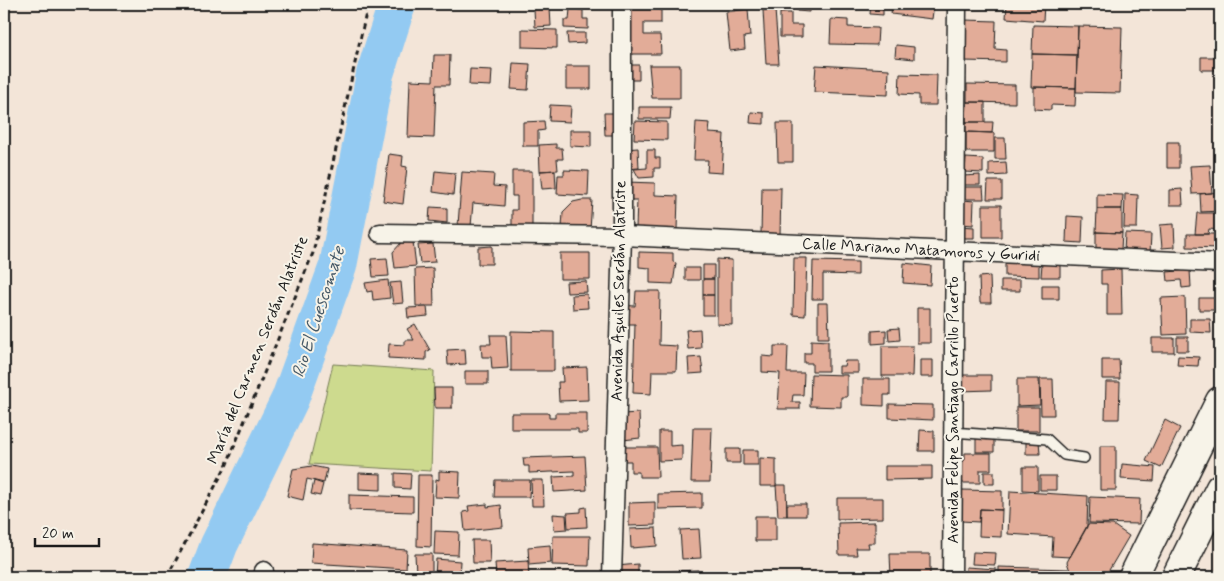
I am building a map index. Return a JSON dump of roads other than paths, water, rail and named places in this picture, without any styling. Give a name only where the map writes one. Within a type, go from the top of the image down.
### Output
[{"type":"main road","points":[[1133,577],[1220,401]]},
{"type":"main road","points":[[1176,577],[1220,488]]},
{"type":"street","name":"Avenida Aquiles Serdán Alatriste","points":[[612,577],[622,236],[622,4]]},
{"type":"street","name":"Avenida Felipe Santiago Carrillo Puerto","points":[[952,577],[957,4]]},
{"type":"street","name":"Calle Mariano Matamoros y Guridi","points":[[380,233],[622,236],[1220,263]]},
{"type":"lane","points":[[952,432],[1048,439],[1064,455],[1084,458]]},
{"type":"waterway","name":"Rio El Cuescomate","points":[[207,577],[219,545],[290,399],[338,266],[375,74],[397,4]]}]
